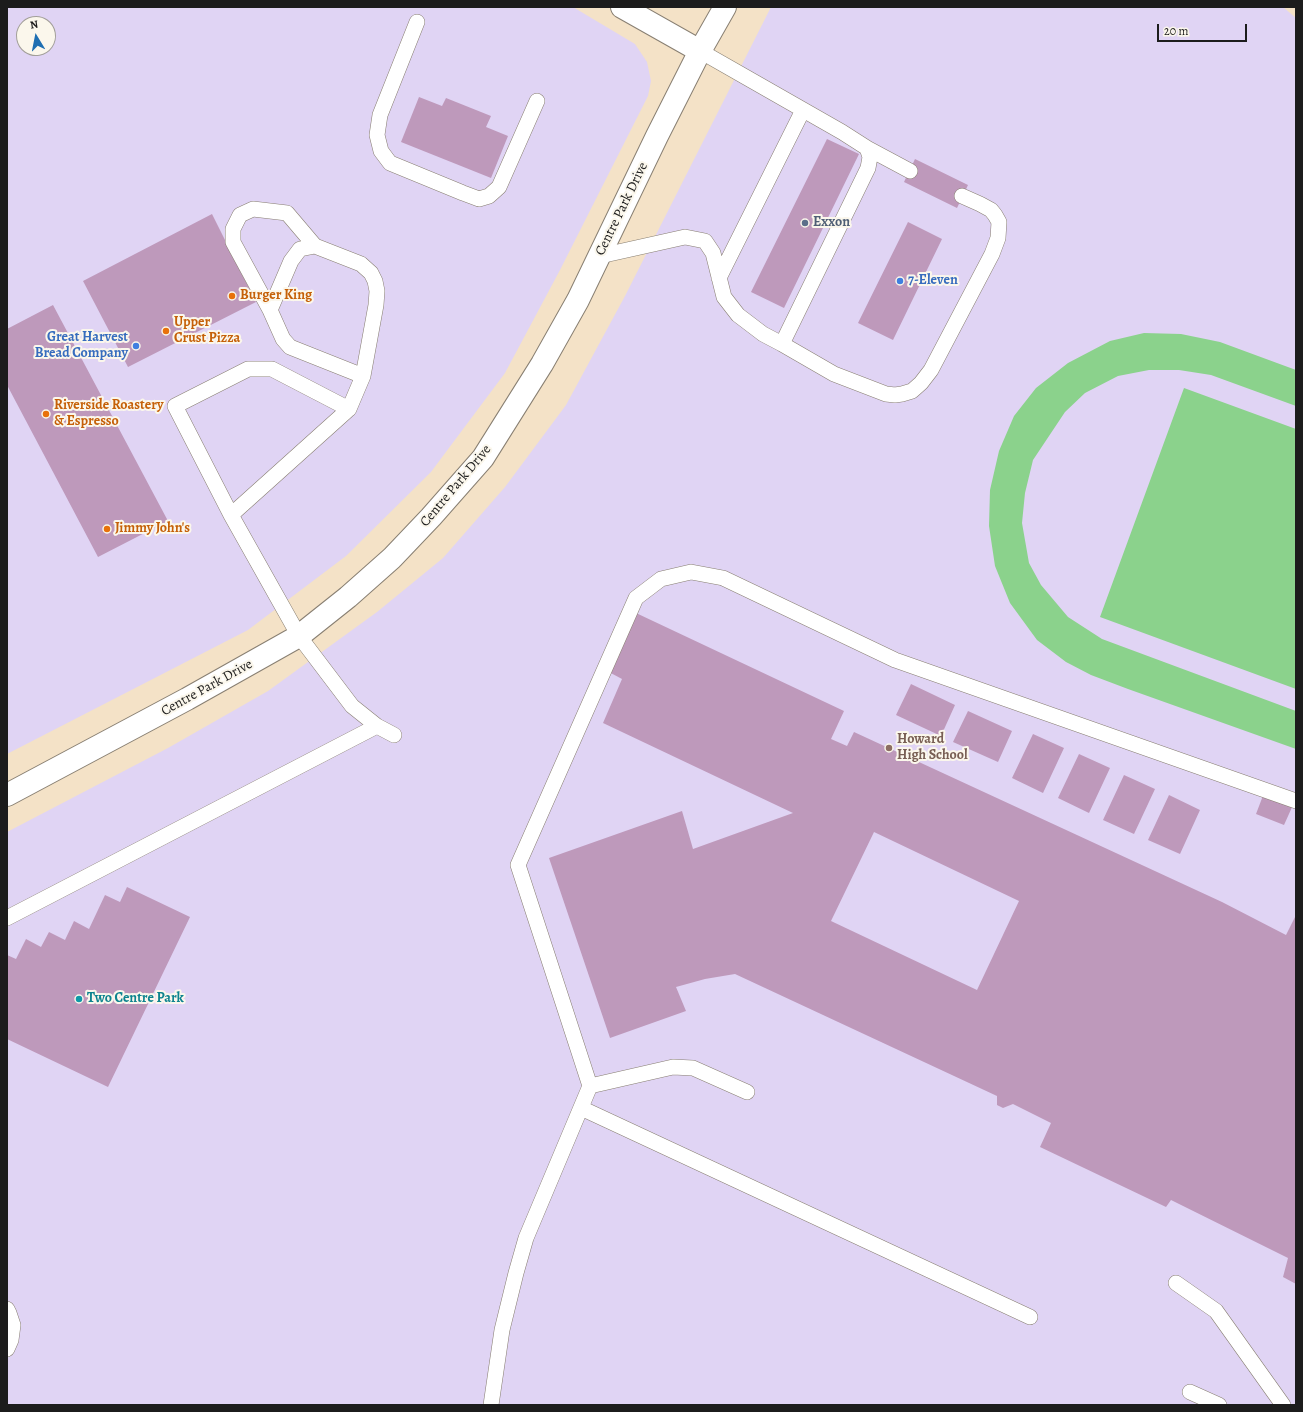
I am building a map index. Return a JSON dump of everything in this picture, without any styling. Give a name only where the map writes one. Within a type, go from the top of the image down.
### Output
[{"type":"street","points":[[622,7],[700,51]]},
{"type":"street","name":"Centre Park Drive","points":[[7,795],[187,699],[299,636],[348,597],[392,558],[431,518],[483,458],[542,364],[578,300],[657,136],[724,7]]},
{"type":"lane","points":[[418,22],[380,116],[377,135],[381,151],[390,163],[479,199],[489,196],[498,187],[537,101]]},
{"type":"lane","points":[[700,51],[842,132],[866,148],[910,171]]},
{"type":"lane","points":[[719,278],[803,110]]},
{"type":"lane","points":[[782,344],[868,168],[870,157],[866,148]]},
{"type":"lane","points":[[600,256],[685,237],[705,241],[713,253],[724,297],[738,315],[763,334],[834,374],[886,394],[895,395],[912,391],[921,384],[931,370],[992,254],[998,238],[999,222],[990,210],[962,196]]},
{"type":"lane","points":[[231,515],[349,409],[363,376],[376,306],[377,290],[371,273],[361,264],[315,246],[287,213],[253,209],[240,214],[233,229],[233,242],[270,310],[283,339],[290,347],[363,376]]},
{"type":"lane","points":[[270,310],[291,261],[300,250],[315,246]]},
{"type":"lane","points":[[349,409],[272,369],[248,369],[175,406],[231,515],[299,636],[352,706],[377,726],[394,735]]},
{"type":"lane","points":[[491,1405],[502,1330],[526,1238],[590,1086],[518,865],[636,598],[661,579],[691,572],[723,578],[895,660],[1296,801]]},
{"type":"lane","points":[[7,918],[377,726]]},
{"type":"lane","points":[[590,1086],[673,1067],[693,1068],[747,1092]]},
{"type":"lane","points":[[581,1108],[1030,1317]]},
{"type":"lane","points":[[1176,1283],[1216,1311],[1283,1405]]},
{"type":"lane","points":[[7,1309],[10,1313],[13,1325],[11,1340],[7,1349]]},
{"type":"lane","points":[[1190,1392],[1218,1405]]},
{"type":"shaded area","points":[[7,7],[573,7],[635,44],[647,62],[651,81],[648,96],[560,270],[505,373],[431,472],[346,556],[248,630],[7,754]]},
{"type":"shaded area","name":"Howard High School","points":[[771,7],[1283,7],[1296,18],[1296,1405],[7,1405],[7,832],[168,748],[268,691],[377,612],[443,558],[505,487],[566,405],[625,296]]},
{"type":"green space","points":[[1144,333],[1181,334],[1220,342],[1296,370],[1296,406],[1211,375],[1179,370],[1149,370],[1118,376],[1085,393],[1065,412],[1033,460],[1025,493],[1022,523],[1029,563],[1041,585],[1068,617],[1102,639],[1296,711],[1296,749],[1128,689],[1091,675],[1066,662],[1037,640],[1010,603],[995,566],[989,526],[990,490],[999,451],[1014,416],[1036,388],[1068,363],[1110,341]]},
{"type":"green space","points":[[1184,388],[1296,429],[1296,689],[1100,617]]},
{"type":"building","points":[[419,97],[442,106],[446,98],[491,116],[486,127],[508,136],[491,178],[401,142]]},
{"type":"building","name":"Exxon","points":[[827,139],[859,154],[784,308],[751,292]]},
{"type":"building","points":[[915,159],[968,185],[957,208],[904,182]]},
{"type":"building","points":[[212,214],[256,302],[128,367],[83,281]]},
{"type":"building","name":"7-Eleven","points":[[908,222],[942,239],[893,340],[858,323]]},
{"type":"building","points":[[53,305],[168,521],[98,557],[7,385],[7,329]]},
{"type":"building","name":"Howard High School","points":[[636,613],[844,711],[831,739],[847,746],[854,732],[1222,902],[1286,935],[1296,915],[1296,1284],[1283,1277],[1288,1258],[1171,1200],[1166,1207],[1040,1147],[1051,1123],[1013,1104],[1003,1108],[997,1105],[997,1096],[735,974],[705,979],[676,987],[686,1011],[610,1038],[549,858],[682,811],[693,849],[793,813],[603,723],[622,679],[607,671]],"holes":[[[874,832],[1019,901],[977,990],[831,921]]]},
{"type":"building","points":[[911,684],[955,705],[941,736],[896,715]]},
{"type":"building","points":[[968,711],[1012,731],[998,762],[953,742]]},
{"type":"building","points":[[1033,734],[1064,748],[1043,793],[1012,778]]},
{"type":"building","points":[[1079,754],[1110,768],[1089,813],[1058,798]]},
{"type":"building","points":[[1124,775],[1155,789],[1134,834],[1103,820]]},
{"type":"building","points":[[1264,793],[1293,805],[1284,825],[1256,814]]},
{"type":"building","points":[[1169,795],[1200,810],[1180,854],[1148,840]]},
{"type":"building","name":"Two Centre Park","points":[[127,887],[190,917],[108,1087],[7,1039],[7,955],[16,959],[26,939],[41,947],[49,932],[65,940],[74,921],[89,929],[105,895],[120,902]]},
{"type":"place","name":"Exxon","points":[[805,223]]},
{"type":"place","name":"7-Eleven","points":[[900,281]]},
{"type":"place","name":"Burger King","points":[[232,296]]},
{"type":"place","name":"Upper Crust Pizza","points":[[166,331]]},
{"type":"place","name":"Great Harvest Bread Company","points":[[136,346]]},
{"type":"place","name":"Riverside Roastery & Espresso","points":[[46,414]]},
{"type":"place","name":"Jimmy John's","points":[[107,529]]},
{"type":"place","name":"Howard High School","points":[[889,748]]},
{"type":"place","name":"Two Centre Park","points":[[79,999]]}]
